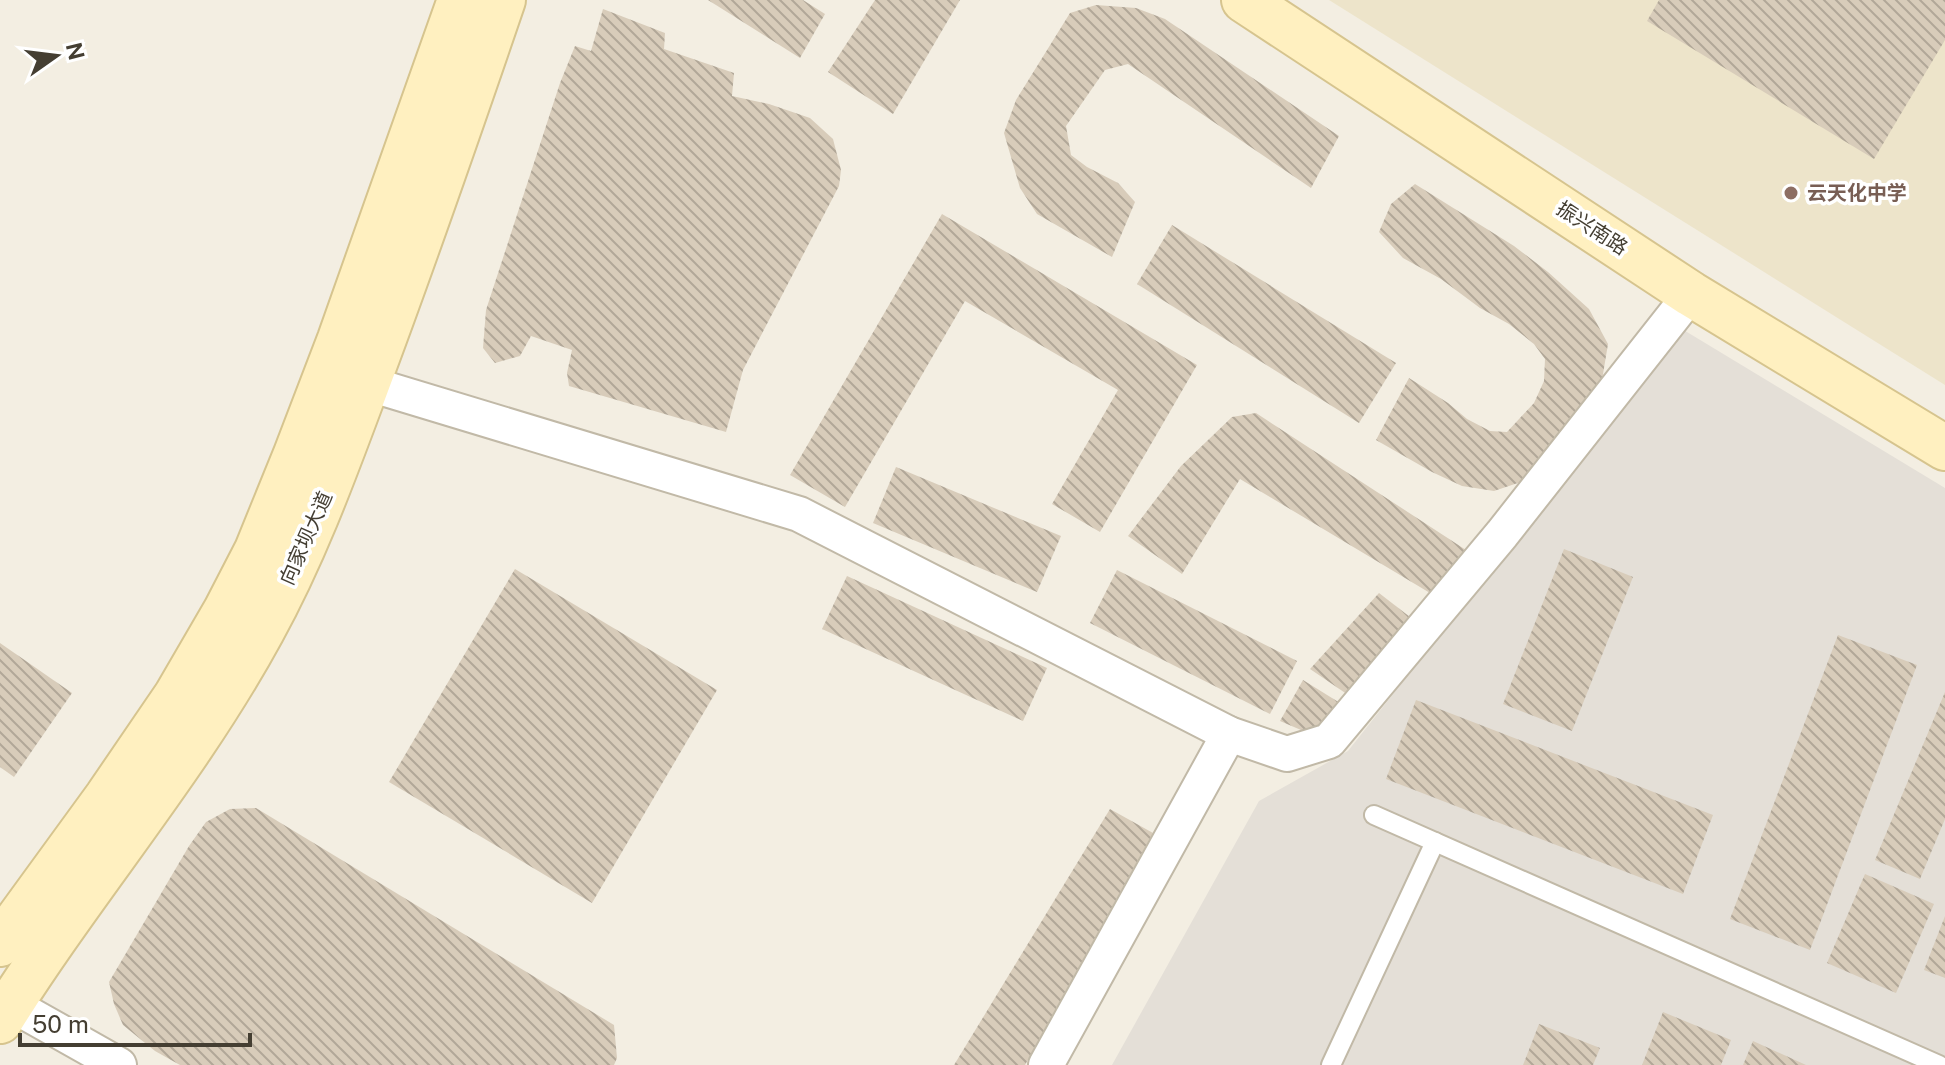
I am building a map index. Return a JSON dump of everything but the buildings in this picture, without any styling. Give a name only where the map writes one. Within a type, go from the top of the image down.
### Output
[{"type":"main road","name":"向家坝大道","points":[[4,1008],[211,718],[279,599],[309,535],[348,377],[460,0]]},
{"type":"main road","name":"向家坝大道","points":[[0,944],[141,748],[210,639],[242,580],[429,215],[503,0]]},
{"type":"main road","name":"振兴南路","points":[[1244,0],[1691,294],[1945,448]]},
{"type":"street","points":[[348,377],[799,514],[1229,734],[1287,754],[1329,741],[1502,534],[1691,294]]},
{"type":"street","points":[[1046,1065],[1229,734]]},
{"type":"street","points":[[4,1008],[119,1065]]},
{"type":"lane","points":[[1374,815],[1939,1065]]},
{"type":"lane","points":[[1331,1065],[1435,842]]},
{"type":"shaded area","name":"云天化中学","points":[[1329,0],[1945,0],[1945,385]]},
{"type":"shaded area","points":[[1682,329],[1945,488],[1945,1065],[1112,1065],[1259,801],[1348,751]]},
{"type":"place","name":"云天化中学","points":[[1791,193]]}]
